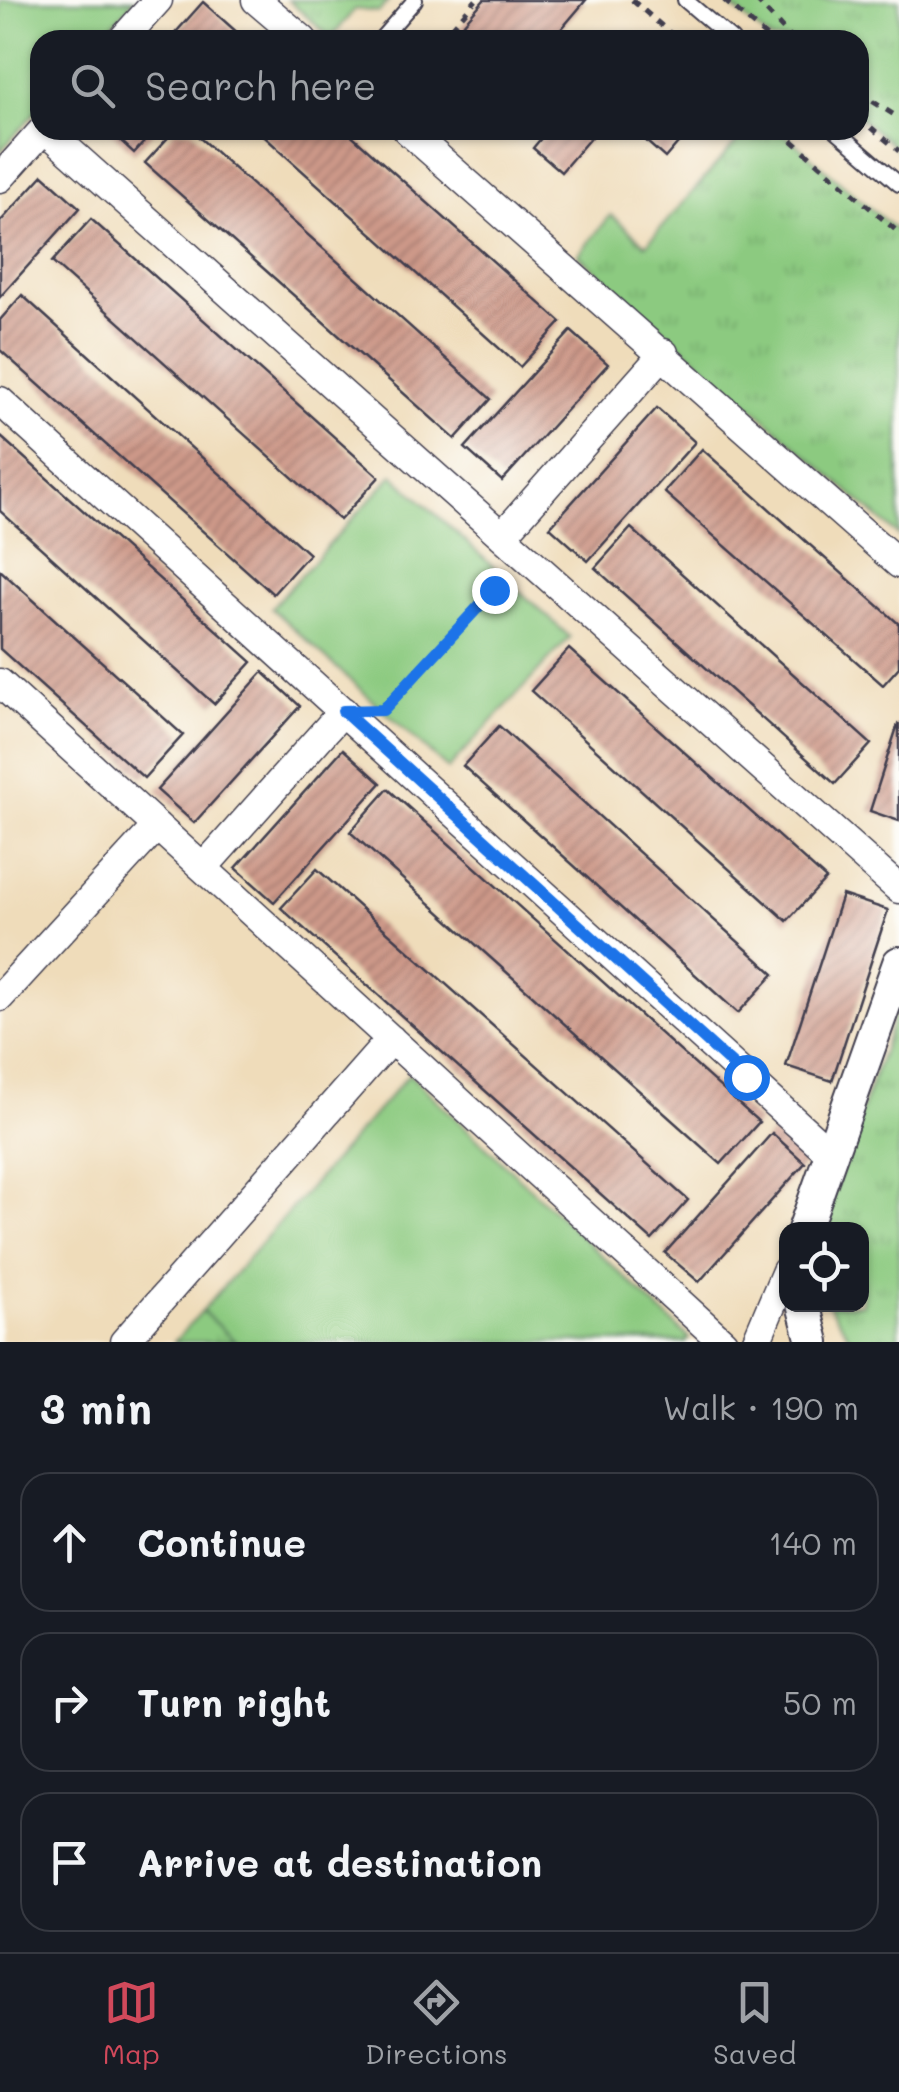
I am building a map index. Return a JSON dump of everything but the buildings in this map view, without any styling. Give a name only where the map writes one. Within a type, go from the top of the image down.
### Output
[{"type":"street","points":[[131,30],[158,0]]},
{"type":"street","points":[[256,0],[291,30]]},
{"type":"street","points":[[0,178],[35,140]]},
{"type":"street","points":[[55,140],[899,889]]},
{"type":"street","points":[[419,140],[899,564]]},
{"type":"street","points":[[502,536],[664,353]]},
{"type":"street","points":[[0,401],[832,1155]]},
{"type":"street","points":[[0,683],[722,1342]]},
{"type":"street","points":[[203,868],[343,711]]},
{"type":"street","points":[[0,996],[157,826]]},
{"type":"street","points":[[807,1222],[899,963]]},
{"type":"street","points":[[124,1342],[391,1038]]},
{"type":"street","points":[[756,1342],[779,1288]]},
{"type":"street","points":[[805,1312],[813,1342]]},
{"type":"lane","points":[[389,30],[415,0]]},
{"type":"lane","points":[[686,0],[720,30]]},
{"type":"lane","points":[[848,140],[899,184]]},
{"type":"path","points":[[450,30],[476,0]]},
{"type":"path","points":[[724,0],[758,30]]},
{"type":"path","points":[[756,0],[784,30]]},
{"type":"path","points":[[636,1],[667,30]]},
{"type":"path","points":[[869,99],[899,118]]},
{"type":"path","points":[[869,126],[899,152]]},
{"type":"path","points":[[792,140],[899,233]]},
{"type":"path","points":[[343,711],[383,710],[506,578],[502,536]]},
{"type":"green space","points":[[0,0],[134,0],[108,30],[30,30],[30,118],[0,152]]},
{"type":"green space","points":[[288,0],[389,0],[379,12],[355,9],[338,30],[322,30]]},
{"type":"green space","points":[[724,0],[899,0],[899,151],[869,126],[869,30],[758,30]]},
{"type":"green space","points":[[738,140],[792,140],[899,233],[899,536],[578,255],[611,215],[646,245]]},
{"type":"green space","points":[[393,475],[570,637],[448,769],[271,608]]},
{"type":"green space","points":[[899,1002],[899,1342],[853,1342],[833,1312],[869,1312],[869,1222],[824,1222]]},
{"type":"green space","points":[[409,1074],[689,1338],[686,1342],[236,1342],[202,1311]]},
{"type":"green space","points":[[202,1311],[236,1342],[174,1342]]},
{"type":"route","points":[[494,590],[383,710],[343,711],[746,1077]]}]
